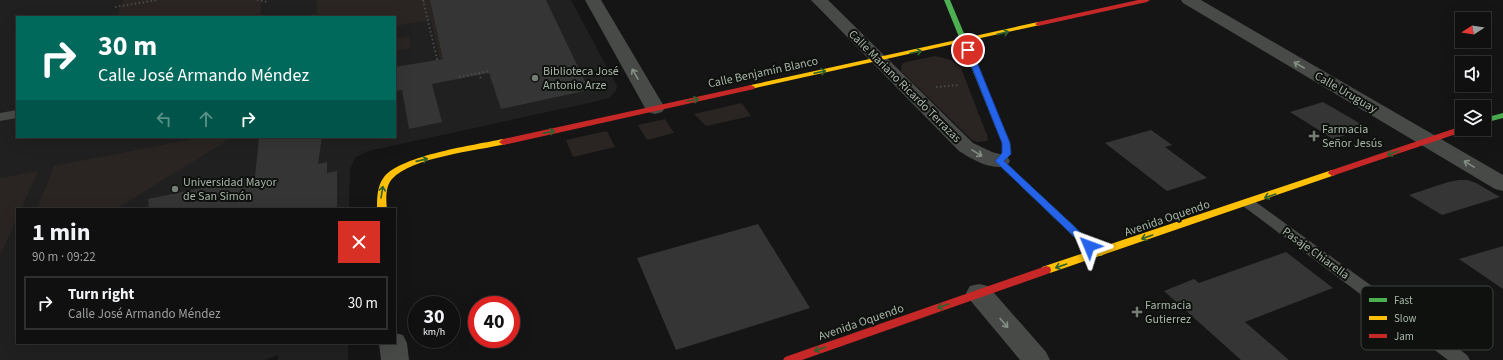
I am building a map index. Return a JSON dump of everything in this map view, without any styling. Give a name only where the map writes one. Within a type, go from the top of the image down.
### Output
[{"type":"street","points":[[592,0],[655,108]]},
{"type":"street","name":"Calle Mariano Ricardo Terrazas","points":[[819,0],[966,147],[984,157],[999,161]]},
{"type":"street","points":[[947,0],[1006,143],[1007,154],[999,161],[1098,254]]},
{"type":"street","name":"Calle Benjamín Blanco","points":[[382,208],[381,197],[383,186],[388,177],[399,168],[416,161],[1147,0]]},
{"type":"street","name":"Calle Uruguay","points":[[1189,0],[1503,184]]},
{"type":"street","points":[[1491,119],[1503,115]]},
{"type":"street","name":"Avenida Oquendo","points":[[789,360],[979,293],[1098,254],[1455,132]]},
{"type":"street","points":[[979,293],[1036,360]]},
{"type":"street","points":[[393,344],[394,360]]},
{"type":"lane","points":[[0,117],[16,114]]},
{"type":"lane","name":"Pasaje Chiarella","points":[[1248,203],[1361,286]]},
{"type":"lane","name":"Pasaje Chiarella","points":[[1447,350],[1461,360]]},
{"type":"path","points":[[115,7],[157,0]]},
{"type":"path","points":[[258,0],[267,2]]},
{"type":"path","points":[[423,0],[437,59],[434,59]]},
{"type":"path","points":[[459,77],[489,71]]},
{"type":"path","points":[[479,73],[481,79]]},
{"type":"path","points":[[930,89],[944,85],[966,85]]},
{"type":"shaded area","name":"Universidad Mayor de San Simón","points":[[0,0],[571,0],[617,86],[616,91],[609,98],[368,151],[355,158],[350,169],[349,208],[16,208],[16,344],[348,344],[348,360],[278,360],[278,355],[264,360],[0,360]]},
{"type":"shaded area","points":[[123,0],[262,0],[260,16],[117,16]]},
{"type":"shaded area","points":[[316,0],[465,0],[482,51],[440,59],[431,20],[396,26],[396,16],[317,16]]},
{"type":"shaded area","points":[[409,36],[411,48],[396,51],[396,39]]},
{"type":"shaded area","points":[[935,56],[951,60],[961,68],[988,138],[987,141],[977,142],[972,140],[901,71],[902,64],[906,62]]},
{"type":"shaded area","points":[[742,103],[751,116],[706,126],[694,114]]},
{"type":"shaded area","points":[[665,119],[674,133],[647,140],[638,125]]},
{"type":"shaded area","points":[[607,131],[615,147],[573,157],[566,140]]},
{"type":"shaded area","points":[[198,138],[231,138],[118,208],[37,208],[54,166]]},
{"type":"shaded area","points":[[38,171],[21,208],[16,208],[16,220],[0,256],[0,178]]},
{"type":"building","points":[[430,0],[546,0],[589,90],[501,109],[489,73],[432,84],[442,122],[409,129],[402,90],[396,91],[396,67],[443,59]]},
{"type":"building","points":[[1323,102],[1368,128],[1333,139],[1290,112]]},
{"type":"building","points":[[1151,130],[1172,145],[1165,147],[1207,178],[1167,191],[1105,143]]},
{"type":"building","points":[[259,138],[322,138],[318,164],[327,162],[327,173],[337,171],[337,208],[149,208],[148,199],[255,177]]},
{"type":"building","points":[[1467,180],[1476,183],[1500,197],[1442,215],[1409,195],[1448,182]]},
{"type":"building","points":[[758,224],[810,308],[676,350],[637,258]]},
{"type":"building","points":[[1503,246],[1503,289],[1459,259]]},
{"type":"building","points":[[1286,252],[1333,288],[1245,322],[1289,360],[1241,360],[1164,291],[1194,279],[1199,283]]},
{"type":"traffic: fast","points":[[947,0],[1006,143],[1007,154],[999,161],[1098,254]]},
{"type":"traffic: fast","points":[[1491,119],[1503,115]]},
{"type":"traffic: slow","points":[[751,87],[1038,24]]},
{"type":"traffic: slow","points":[[382,208],[384,184],[389,177],[398,170],[426,159],[503,142]]},
{"type":"traffic: slow","points":[[1046,270],[1332,173]]},
{"type":"traffic: jam","points":[[1038,24],[1147,0]]},
{"type":"traffic: jam","points":[[503,142],[751,87]]},
{"type":"traffic: jam","points":[[1332,173],[1455,131]]},
{"type":"traffic: jam","points":[[789,360],[1046,270]]},
{"type":"place","name":"Biblioteca José Antonio Arze","points":[[535,78]]},
{"type":"place","name":"Farmacia Señor Jesús","points":[[1314,136]]},
{"type":"place","name":"Universidad Mayor de San Simón","points":[[175,189]]},
{"type":"place","name":"Farmacia Gutierrez","points":[[1137,312]]},
{"type":"route","points":[[968,50],[1006,143],[1007,154],[999,161],[1089,246]]}]
